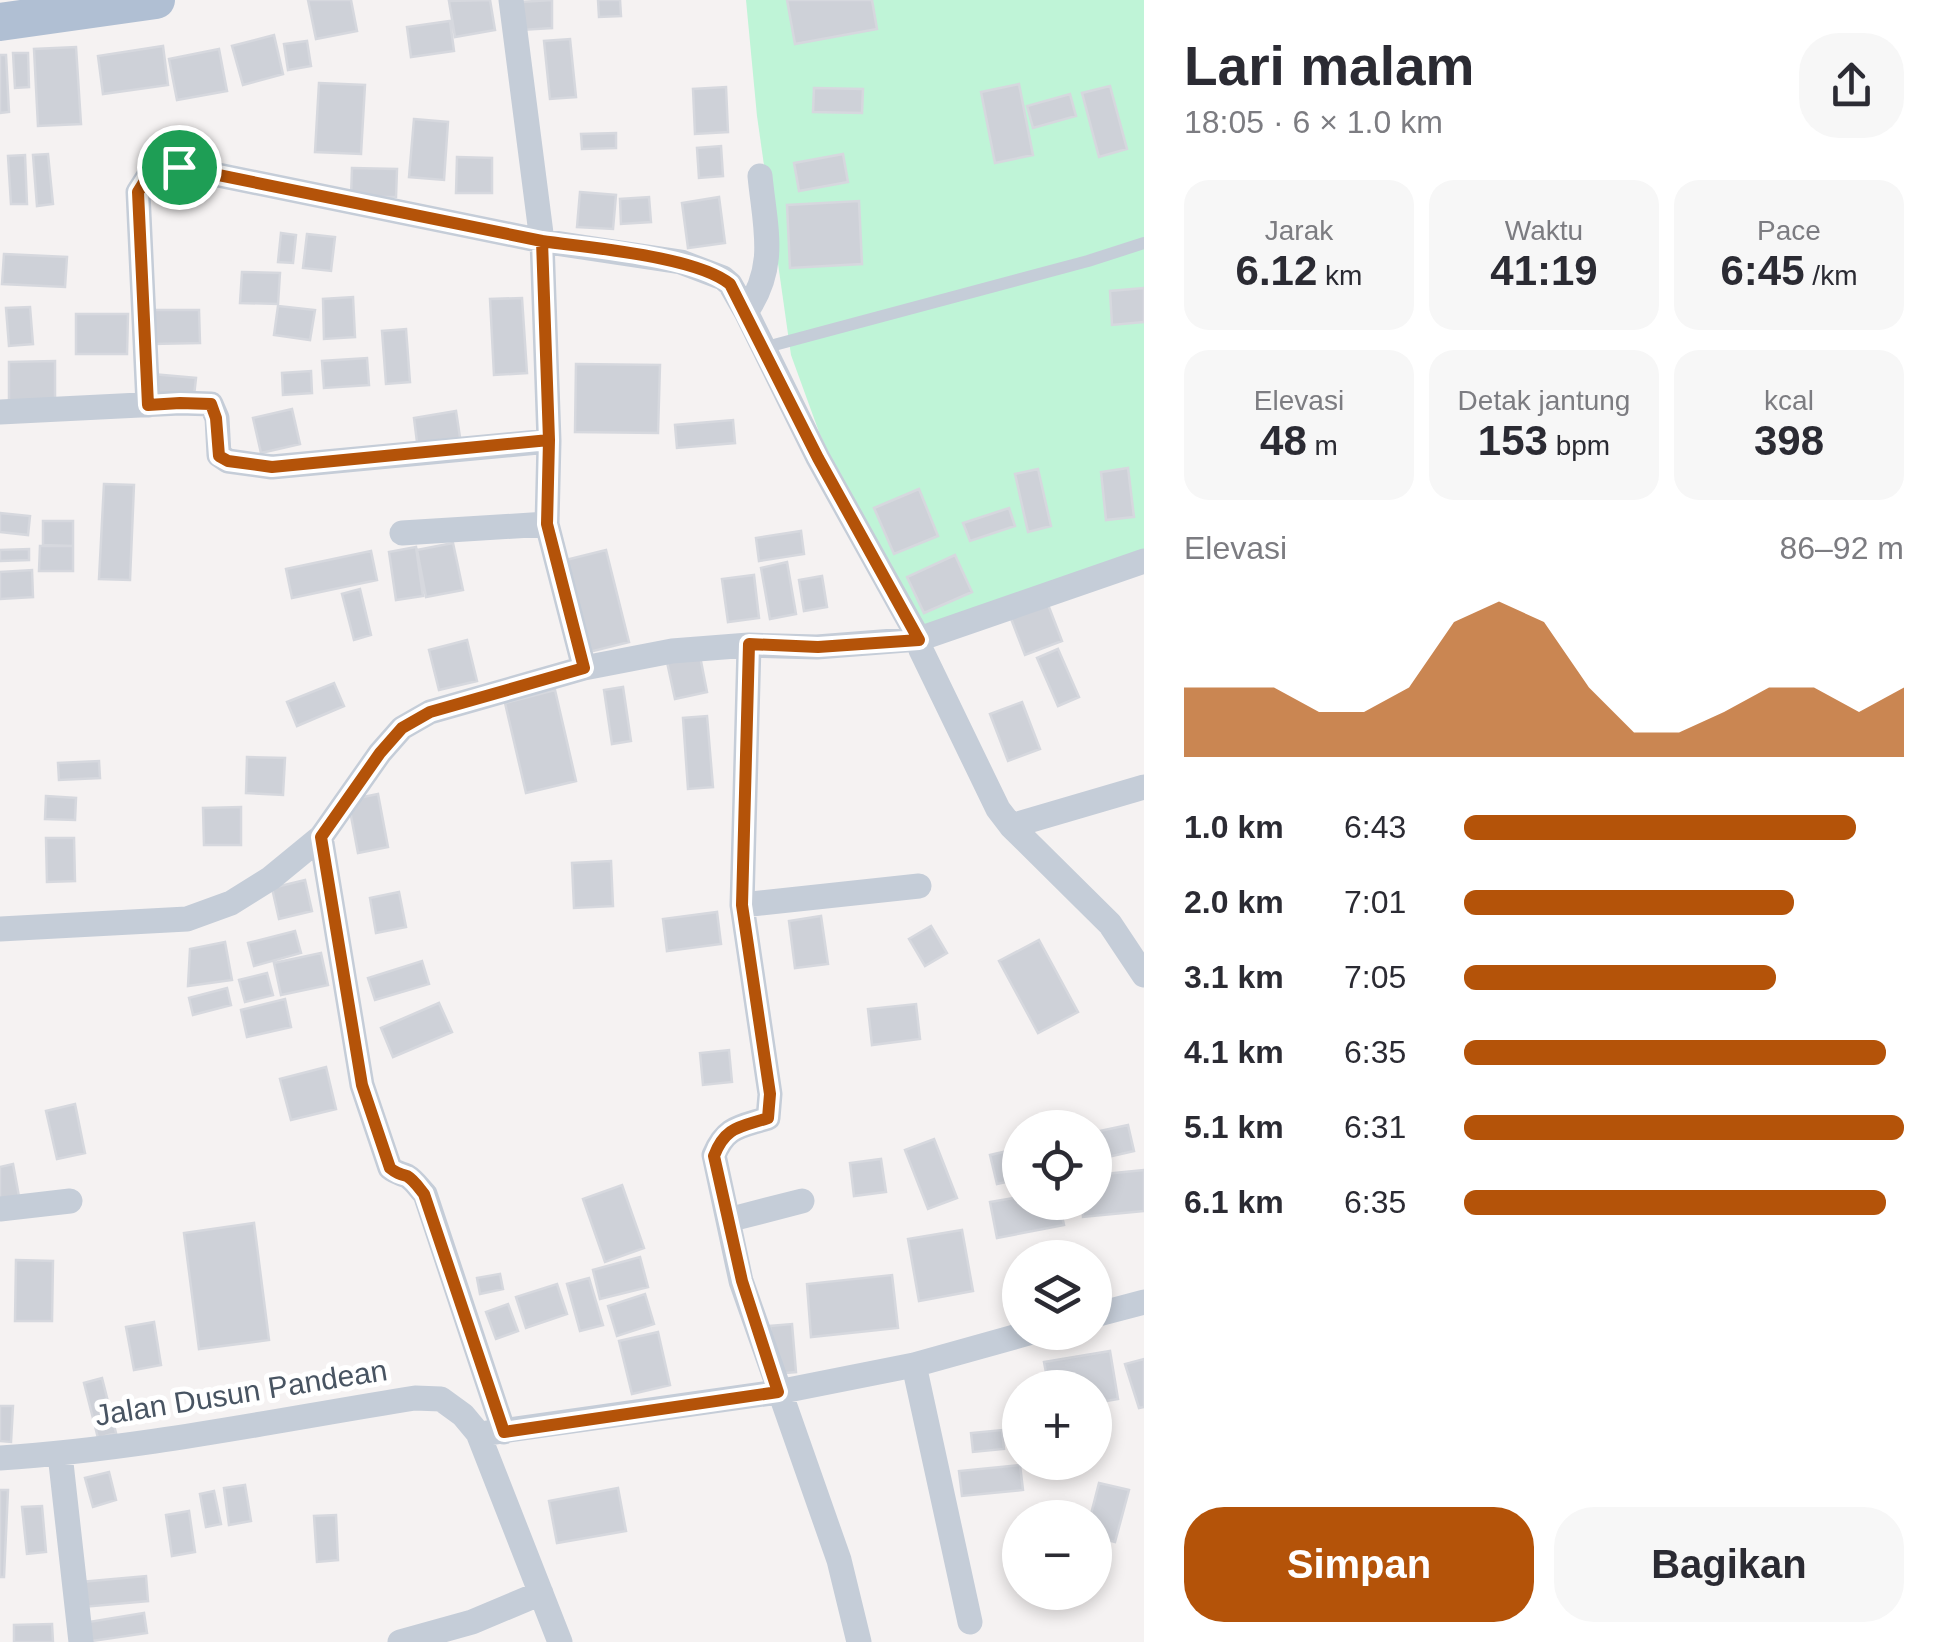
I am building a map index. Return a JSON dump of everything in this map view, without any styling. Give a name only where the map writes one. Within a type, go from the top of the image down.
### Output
[{"type":"main road","points":[[0,22],[149,1]]},
{"type":"street","points":[[512,0],[542,241],[549,440],[547,524],[584,668]]},
{"type":"street","points":[[148,405],[138,192],[153,168],[179,167],[542,241],[681,262],[722,278],[730,284],[746,312],[818,458],[919,640],[998,809],[1110,924],[1144,975]]},
{"type":"street","points":[[746,312],[757,296],[768,251],[760,176]]},
{"type":"street","points":[[0,412],[211,404],[219,456],[228,461],[272,467],[549,440]]},
{"type":"street","points":[[402,533],[547,524]]},
{"type":"street","points":[[0,929],[187,920],[230,903],[271,878],[321,837],[380,753],[402,728],[430,712],[584,668],[672,651],[749,644],[818,647],[919,640],[1144,561]]},
{"type":"street","points":[[749,644],[742,905],[770,1094],[768,1118],[730,1131],[720,1140],[714,1156],[742,1281],[839,1560],[859,1642]]},
{"type":"street","points":[[1012,826],[1144,787]]},
{"type":"street","points":[[321,837],[362,1085],[390,1168],[414,1182],[424,1194],[491,1432],[540,1593],[560,1642]]},
{"type":"street","points":[[742,905],[919,886]]},
{"type":"street","points":[[0,1208],[70,1201]]},
{"type":"street","points":[[728,1220],[802,1201]]},
{"type":"street","points":[[1112,1311],[1144,1302]]},
{"type":"street","points":[[491,1432],[778,1392],[914,1365],[1002,1340]]},
{"type":"street","points":[[914,1365],[970,1622]]},
{"type":"street","name":"Jalan Dusun Pandean","points":[[0,1458],[190,1437],[415,1398],[442,1399],[491,1432]]},
{"type":"street","points":[[60,1454],[82,1642]]},
{"type":"street","points":[[400,1642],[474,1632],[540,1593]]},
{"type":"lane","points":[[763,348],[1144,243]]},
{"type":"green space","points":[[746,0],[1144,0],[1144,565],[921,650],[819,432],[791,355],[757,116]]},
{"type":"building","points":[[308,0],[351,0],[357,31],[316,39]]},
{"type":"building","points":[[490,0],[495,30],[455,37],[449,1]]},
{"type":"building","points":[[552,0],[552,28],[521,30],[520,2]]},
{"type":"building","points":[[598,0],[620,0],[621,16],[599,17]]},
{"type":"building","points":[[787,0],[872,0],[877,29],[795,44]]},
{"type":"building","points":[[450,21],[454,51],[411,57],[407,27]]},
{"type":"building","points":[[274,35],[283,74],[243,85],[232,46]]},
{"type":"building","points":[[570,39],[576,97],[550,99],[544,41]]},
{"type":"building","points":[[307,41],[311,66],[288,70],[284,44]]},
{"type":"building","points":[[163,46],[168,85],[103,94],[98,56]]},
{"type":"building","points":[[76,47],[81,124],[38,126],[34,49]]},
{"type":"building","points":[[219,49],[227,91],[177,100],[169,59]]},
{"type":"building","points":[[13,53],[28,53],[29,87],[15,88]]},
{"type":"building","points":[[0,55],[6,55],[9,112],[0,113]]},
{"type":"building","points":[[319,83],[365,85],[361,154],[315,152]]},
{"type":"building","points":[[1019,84],[1033,155],[995,163],[981,92]]},
{"type":"building","points":[[1110,86],[1127,149],[1099,157],[1082,93]]},
{"type":"building","points":[[726,87],[728,132],[695,134],[693,89]]},
{"type":"building","points":[[814,88],[863,89],[862,113],[813,112]]},
{"type":"building","points":[[1070,94],[1076,116],[1033,128],[1027,106]]},
{"type":"building","points":[[414,119],[448,122],[444,180],[409,177]]},
{"type":"building","points":[[616,133],[616,148],[582,149],[581,134]]},
{"type":"building","points":[[721,146],[723,176],[699,178],[697,148]]},
{"type":"building","points":[[48,154],[53,204],[37,206],[33,155]]},
{"type":"building","points":[[843,154],[848,182],[799,191],[794,163]]},
{"type":"building","points":[[25,155],[27,204],[11,204],[8,156]]},
{"type":"building","points":[[457,157],[492,158],[492,193],[456,193]]},
{"type":"building","points":[[352,168],[397,169],[396,197],[351,197]]},
{"type":"building","points":[[580,192],[616,195],[613,229],[577,227]]},
{"type":"building","points":[[649,197],[651,222],[621,224],[620,199]]},
{"type":"building","points":[[719,197],[725,243],[688,248],[682,203]]},
{"type":"building","points":[[859,201],[862,264],[790,268],[787,205]]},
{"type":"building","points":[[281,233],[296,235],[293,263],[278,262]]},
{"type":"building","points":[[307,234],[335,237],[331,271],[303,268]]},
{"type":"building","points":[[4,254],[67,257],[65,287],[2,284]]},
{"type":"building","points":[[242,272],[280,273],[278,304],[240,303]]},
{"type":"building","points":[[1144,288],[1144,322],[1112,325],[1110,291]]},
{"type":"building","points":[[353,297],[355,337],[324,339],[323,299]]},
{"type":"building","points":[[522,298],[527,373],[494,375],[490,299]]},
{"type":"building","points":[[278,306],[315,310],[310,340],[274,335]]},
{"type":"building","points":[[30,307],[33,344],[9,346],[6,308]]},
{"type":"building","points":[[152,310],[199,310],[200,343],[152,344]]},
{"type":"building","points":[[76,314],[128,314],[127,354],[76,354]]},
{"type":"building","points":[[406,329],[410,382],[386,384],[382,331]]},
{"type":"building","points":[[367,358],[369,385],[324,388],[322,361]]},
{"type":"building","points":[[55,361],[55,400],[9,401],[9,362]]},
{"type":"building","points":[[576,364],[660,365],[658,433],[575,432]]},
{"type":"building","points":[[311,371],[312,393],[283,395],[282,373]]},
{"type":"building","points":[[152,374],[196,378],[194,396],[150,393]]},
{"type":"building","points":[[292,409],[300,444],[261,453],[253,418]]},
{"type":"building","points":[[456,411],[461,444],[418,450],[414,418]]},
{"type":"building","points":[[733,420],[735,443],[677,448],[675,425]]},
{"type":"building","points":[[1128,468],[1134,517],[1106,520],[1101,472]]},
{"type":"building","points":[[1038,469],[1051,526],[1028,532],[1015,474]]},
{"type":"building","points":[[104,484],[134,485],[130,580],[99,579]]},
{"type":"building","points":[[919,489],[938,536],[894,554],[874,508]]},
{"type":"building","points":[[1009,508],[1015,526],[970,541],[963,523]]},
{"type":"building","points":[[0,513],[30,516],[28,535],[0,532]]},
{"type":"building","points":[[43,521],[73,521],[73,546],[43,545]]},
{"type":"building","points":[[801,531],[804,554],[759,561],[756,538]]},
{"type":"building","points":[[453,543],[463,590],[426,597],[417,550]]},
{"type":"building","points":[[40,546],[73,546],[73,571],[39,571]]},
{"type":"building","points":[[416,547],[423,596],[396,600],[389,552]]},
{"type":"building","points":[[29,549],[29,560],[0,561],[0,550]]},
{"type":"building","points":[[606,550],[629,642],[589,652],[566,560]]},
{"type":"building","points":[[371,551],[377,580],[292,598],[286,569]]},
{"type":"building","points":[[955,555],[972,592],[924,613],[907,577]]},
{"type":"building","points":[[787,562],[796,614],[770,619],[761,568]]},
{"type":"building","points":[[32,570],[33,597],[0,599],[0,572]]},
{"type":"building","points":[[754,575],[759,618],[728,622],[722,579]]},
{"type":"building","points":[[822,576],[827,607],[804,611],[799,580]]},
{"type":"building","points":[[360,589],[371,635],[354,640],[342,594]]},
{"type":"building","points":[[1047,602],[1062,641],[1025,655],[1010,616]]},
{"type":"building","points":[[467,640],[477,681],[439,690],[429,650]]},
{"type":"building","points":[[1058,649],[1079,697],[1058,706],[1037,658]]},
{"type":"building","points":[[700,656],[707,692],[675,699],[667,662]]},
{"type":"building","points":[[334,683],[344,706],[297,726],[287,702]]},
{"type":"building","points":[[623,687],[631,741],[612,744],[604,690]]},
{"type":"building","points":[[555,690],[576,781],[526,793],[505,703]]},
{"type":"building","points":[[1022,702],[1040,749],[1008,761],[990,714]]},
{"type":"building","points":[[707,716],[713,787],[688,789],[683,718]]},
{"type":"building","points":[[247,757],[285,758],[283,795],[246,793]]},
{"type":"building","points":[[99,761],[100,778],[59,780],[58,763]]},
{"type":"building","points":[[378,794],[388,847],[358,853],[348,800]]},
{"type":"building","points":[[46,796],[76,798],[75,820],[45,819]]},
{"type":"building","points":[[241,807],[241,845],[204,845],[203,808]]},
{"type":"building","points":[[46,838],[74,838],[75,881],[47,882]]},
{"type":"building","points":[[611,861],[613,906],[574,908],[572,863]]},
{"type":"building","points":[[305,880],[312,911],[279,919],[272,888]]},
{"type":"building","points":[[399,892],[406,927],[376,933],[370,898]]},
{"type":"building","points":[[717,912],[721,944],[667,951],[663,919]]},
{"type":"building","points":[[821,916],[828,964],[795,968],[789,921]]},
{"type":"building","points":[[931,926],[947,953],[925,966],[909,939]]},
{"type":"building","points":[[295,931],[301,953],[254,966],[248,943]]},
{"type":"building","points":[[1039,940],[1078,1012],[1038,1033],[999,961]]},
{"type":"building","points":[[225,942],[232,980],[188,986],[190,949]]},
{"type":"building","points":[[321,953],[328,985],[281,995],[274,963]]},
{"type":"building","points":[[422,961],[429,984],[375,1000],[368,978]]},
{"type":"building","points":[[267,973],[273,995],[245,1002],[239,980]]},
{"type":"building","points":[[227,988],[231,1005],[193,1015],[189,998]]},
{"type":"building","points":[[285,999],[291,1027],[247,1037],[241,1010]]},
{"type":"building","points":[[439,1003],[452,1032],[393,1057],[381,1028]]},
{"type":"building","points":[[916,1004],[920,1039],[872,1045],[868,1009]]},
{"type":"building","points":[[729,1050],[732,1082],[703,1085],[700,1053]]},
{"type":"building","points":[[326,1067],[336,1109],[291,1120],[280,1079]]},
{"type":"building","points":[[75,1104],[85,1153],[57,1159],[46,1111]]},
{"type":"building","points":[[1128,1125],[1134,1151],[1112,1156],[1112,1128]]},
{"type":"building","points":[[934,1139],[957,1198],[928,1209],[905,1150]]},
{"type":"building","points":[[1002,1152],[1002,1183],[997,1184],[990,1155]]},
{"type":"building","points":[[881,1159],[886,1192],[854,1196],[850,1163]]},
{"type":"building","points":[[13,1164],[20,1202],[0,1206],[0,1167]]},
{"type":"building","points":[[1144,1170],[1144,1211],[1112,1214],[1112,1173]]},
{"type":"building","points":[[622,1185],[644,1248],[605,1262],[583,1199]]},
{"type":"building","points":[[1002,1200],[1002,1220],[1063,1220],[1064,1225],[997,1238],[990,1202]]},
{"type":"building","points":[[254,1223],[269,1340],[199,1349],[184,1233]]},
{"type":"building","points":[[962,1230],[973,1291],[919,1301],[908,1239]]},
{"type":"building","points":[[640,1257],[648,1287],[600,1299],[593,1270]]},
{"type":"building","points":[[16,1260],[53,1261],[52,1321],[15,1321]]},
{"type":"building","points":[[500,1274],[503,1289],[480,1294],[477,1278]]},
{"type":"building","points":[[892,1275],[898,1328],[811,1337],[807,1284]]},
{"type":"building","points":[[589,1278],[603,1325],[580,1331],[567,1284]]},
{"type":"building","points":[[557,1284],[567,1314],[526,1328],[516,1297]]},
{"type":"building","points":[[645,1294],[654,1324],[617,1336],[608,1306]]},
{"type":"building","points":[[508,1304],[518,1331],[496,1339],[486,1312]]},
{"type":"building","points":[[154,1322],[161,1365],[134,1370],[126,1327]]},
{"type":"building","points":[[792,1324],[796,1372],[775,1374],[770,1326]]},
{"type":"building","points":[[658,1332],[670,1385],[632,1394],[619,1341]]},
{"type":"building","points":[[1110,1351],[1118,1399],[1112,1400],[1112,1370],[1046,1370],[1044,1362]]},
{"type":"building","points":[[1144,1359],[1144,1407],[1139,1408],[1125,1364]]},
{"type":"building","points":[[102,1378],[116,1433],[98,1438],[84,1383]]},
{"type":"building","points":[[0,1406],[13,1406],[11,1442],[0,1441]]},
{"type":"building","points":[[1002,1430],[1002,1449],[973,1452],[971,1433]]},
{"type":"building","points":[[1002,1467],[1002,1480],[1022,1480],[1023,1490],[962,1496],[959,1471]]},
{"type":"building","points":[[109,1472],[116,1500],[93,1507],[85,1478]]},
{"type":"building","points":[[1099,1483],[1129,1490],[1115,1542],[1112,1500],[1095,1500]]},
{"type":"building","points":[[245,1485],[251,1521],[229,1525],[224,1488]]},
{"type":"building","points":[[618,1488],[626,1531],[557,1543],[549,1501]]},
{"type":"building","points":[[0,1490],[8,1490],[4,1577],[0,1577]]},
{"type":"building","points":[[214,1491],[221,1524],[206,1527],[200,1494]]},
{"type":"building","points":[[42,1506],[46,1552],[27,1554],[22,1507]]},
{"type":"building","points":[[189,1511],[195,1552],[172,1556],[166,1515]]},
{"type":"building","points":[[336,1515],[338,1560],[317,1562],[314,1516]]},
{"type":"building","points":[[146,1576],[148,1601],[83,1607],[81,1582]]},
{"type":"building","points":[[144,1613],[147,1633],[92,1641],[89,1622]]},
{"type":"building","points":[[52,1624],[53,1642],[14,1642],[14,1625]]},
{"type":"route","points":[[179,167],[153,168],[138,192],[148,405],[211,404],[219,456],[228,461],[272,467],[549,440],[547,362],[542,241],[681,262],[730,284],[818,458],[919,640],[818,647],[749,644],[742,905],[770,1094],[768,1118],[730,1131],[720,1140],[714,1156],[742,1281],[778,1392],[504,1432],[424,1194],[414,1182],[390,1168],[362,1085],[321,837],[402,728],[430,712],[584,668],[547,524],[549,440],[542,241],[179,167]]}]
